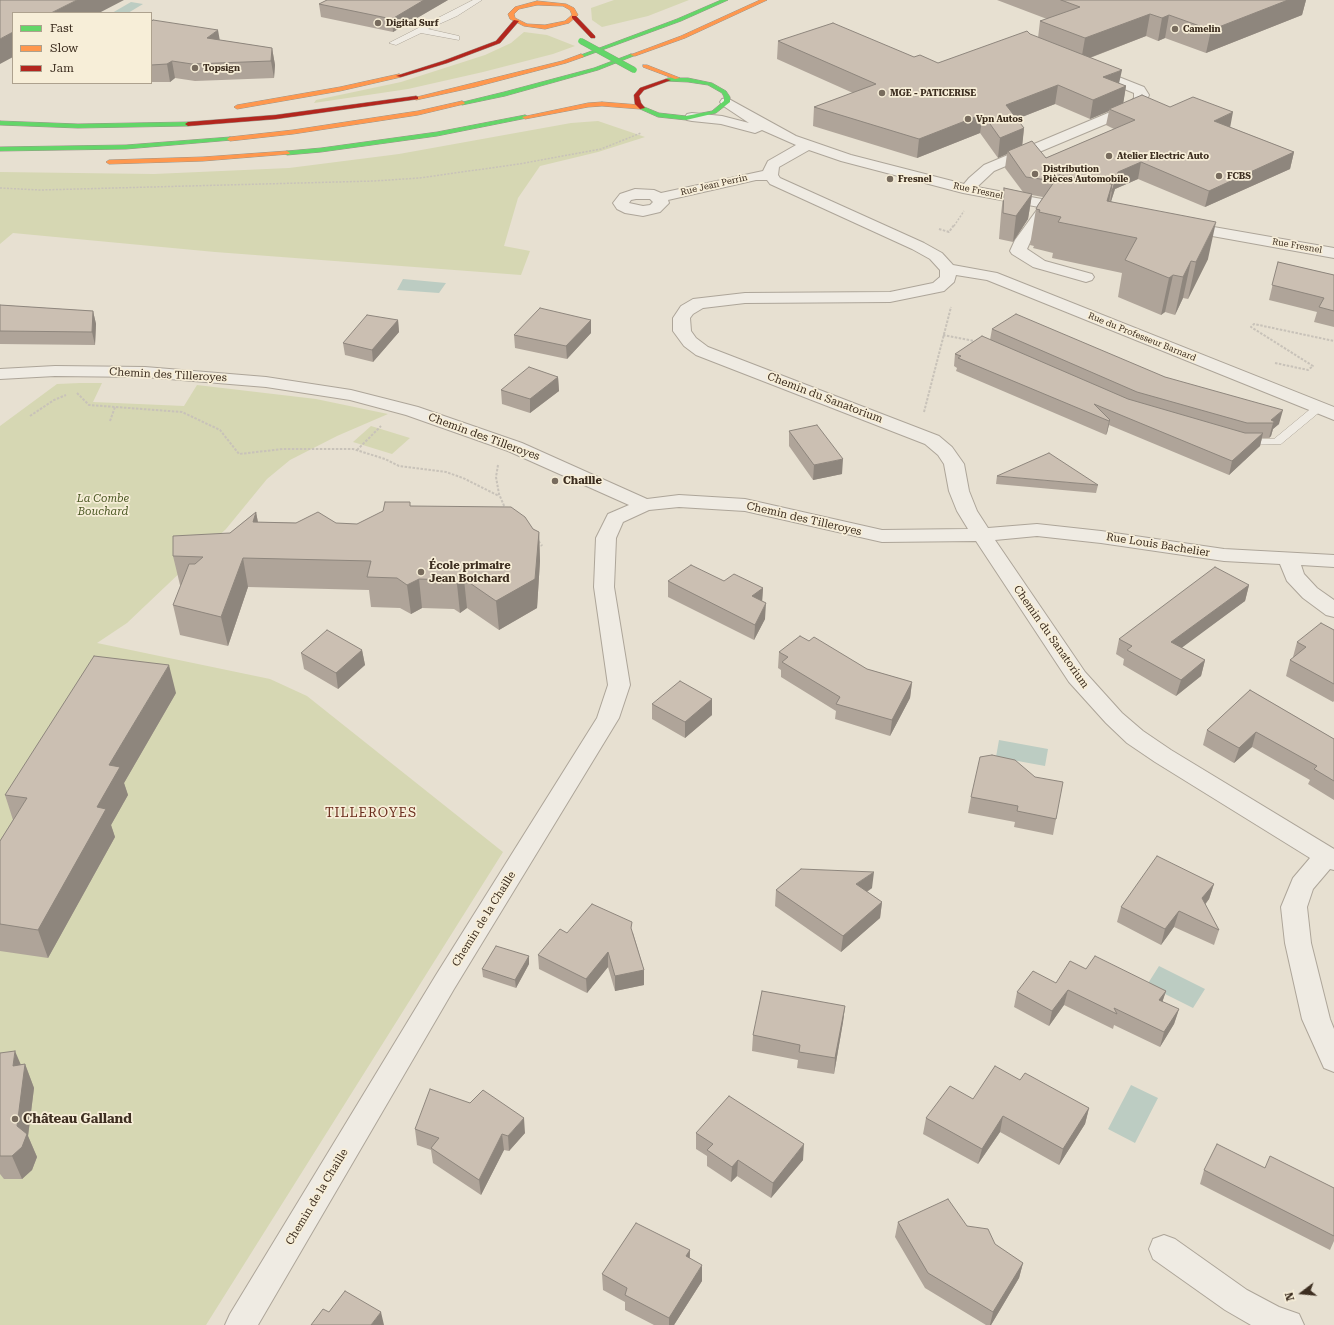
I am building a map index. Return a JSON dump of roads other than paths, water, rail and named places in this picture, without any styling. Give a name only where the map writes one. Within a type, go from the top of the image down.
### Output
[{"type":"main road","points":[[0,121],[78,126],[183,124],[289,116],[420,97],[475,86],[564,62],[679,20],[725,0]]},
{"type":"main road","points":[[0,149],[126,147],[208,141],[300,131],[418,113],[505,94],[596,69],[683,37],[764,0]]},
{"type":"main road","points":[[560,32],[526,25],[516,21],[511,16],[512,12],[527,3],[559,2],[574,10],[574,17],[593,37],[645,66],[682,80]]},
{"type":"main road","points":[[541,27],[564,24],[574,17]]},
{"type":"main road","points":[[228,108],[340,89],[425,68],[492,45],[503,38],[516,21]]},
{"type":"main road","points":[[571,36],[634,70],[642,83],[642,89]]},
{"type":"main road","points":[[100,162],[203,159],[313,151],[438,134],[588,105],[607,104],[640,107],[664,116],[692,117],[714,112],[726,102],[726,95],[719,88],[700,81],[662,81],[642,89],[637,94],[635,99],[640,107]]},
{"type":"main road","points":[[0,121],[146,115]]},
{"type":"street","points":[[968,190],[974,181],[989,168],[1132,108],[1140,100],[1142,96],[1139,90],[1082,67]]},
{"type":"street","name":"Rue Fresnel","points":[[726,102],[754,120],[807,146],[867,164],[968,190],[1080,211]]},
{"type":"street","name":"Rue Fresnel","points":[[692,117],[734,123],[791,139]]},
{"type":"street","points":[[807,146],[773,164],[770,168],[771,175],[775,181],[918,246],[936,256],[948,269]]},
{"type":"street","name":"Rue Jean Perrin","points":[[658,198],[756,176],[771,175]]},
{"type":"street","points":[[1048,205],[1023,240],[1018,251],[1039,264],[1086,277]]},
{"type":"street","name":"Rue Fresnel","points":[[1171,225],[1334,253]]},
{"type":"street","name":"Rue du Professeur Barnard","points":[[948,269],[992,276],[1334,414]]},
{"type":"street","name":"Chemin du Sanatorium","points":[[948,269],[948,279],[938,287],[890,297],[745,298],[699,303],[687,310],[681,318],[682,331],[690,342],[702,350],[932,440],[945,451],[954,464],[959,491],[967,511],[982,535],[1077,677],[1114,718],[1135,737],[1163,756],[1330,858]]},
{"type":"street","name":"Chemin des Tilleroyes","points":[[0,374],[88,371],[145,372],[266,382],[350,395],[412,411],[515,447],[645,505],[679,501],[745,505],[882,536],[982,535]]},
{"type":"street","name":"Chemin de la Chaille","points":[[241,1325],[445,982],[608,718],[618,685],[604,587],[606,538],[615,518],[645,505]]},
{"type":"street","name":"Rue Louis Bachelier","points":[[982,535],[1037,530],[1101,537],[1161,547],[1224,555],[1334,561]]},
{"type":"street","points":[[1288,558],[1294,576],[1310,593],[1334,610]]},
{"type":"street","points":[[1330,858],[1302,885],[1294,907],[1298,943],[1316,1019],[1334,1060]]},
{"type":"street","points":[[1164,1249],[1236,1300],[1272,1320],[1288,1325]]},
{"type":"lane","points":[[393,43],[454,14],[478,0]]},
{"type":"lane","points":[[420,30],[456,38]]},
{"type":"lane","points":[[1234,440],[1242,442],[1277,442],[1318,408]]},
{"type":"place","name":"Digital Surf","points":[[378,23]]},
{"type":"place","name":"Camelin","points":[[1175,29]]},
{"type":"place","name":"Topsign","points":[[195,68]]},
{"type":"place","name":"MGE - PATICERISE","points":[[882,93]]},
{"type":"place","name":"Vpn Autos","points":[[968,119]]},
{"type":"place","name":"Atelier Electric Auto","points":[[1109,156]]},
{"type":"place","name":"Distribution Pièces Automobile","points":[[1035,174]]},
{"type":"place","name":"FCBS","points":[[1219,176]]},
{"type":"place","name":"Fresnel","points":[[890,179]]},
{"type":"place","name":"Chaille","points":[[555,481]]},
{"type":"place","name":"École primaire Jean Boichard","points":[[421,572]]},
{"type":"place","name":"Château Galland","points":[[15,1119]]},
{"type":"district","name":"TILLEROYES","points":[[371,813]]},
{"type":"park label","name":"La Combe Bouchard","points":[[103,505]]}]
